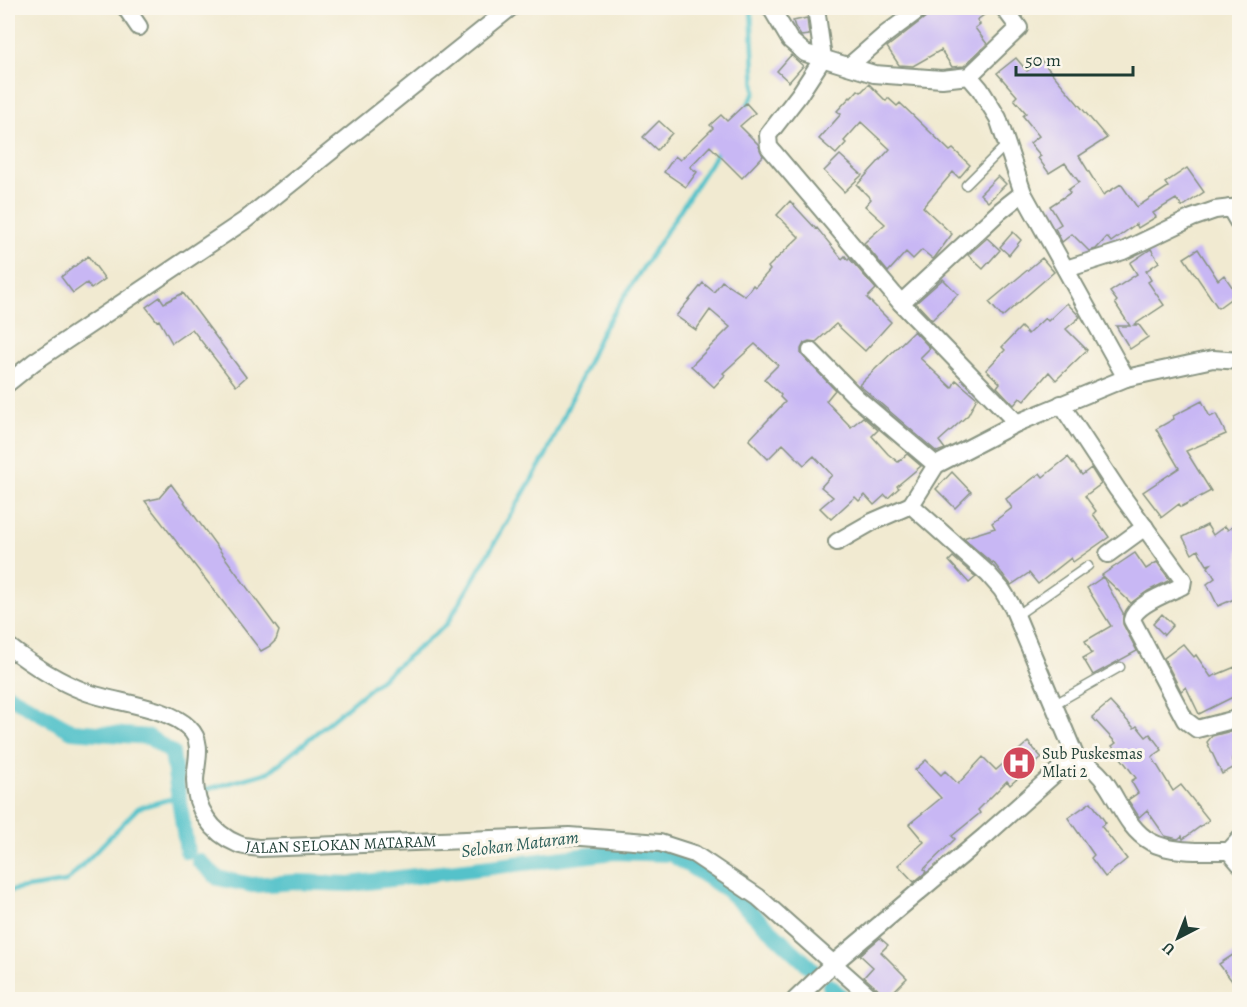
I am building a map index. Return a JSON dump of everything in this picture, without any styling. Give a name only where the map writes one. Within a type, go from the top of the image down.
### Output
[{"type":"street","points":[[126,8],[139,27]]},
{"type":"street","points":[[8,382],[34,362],[244,221],[510,8]]},
{"type":"street","points":[[771,8],[790,40],[805,53],[874,74],[942,79],[969,76],[1019,28],[1004,8]]},
{"type":"street","points":[[816,8],[823,58],[799,95],[768,135],[770,147],[901,303],[1017,423]]},
{"type":"street","points":[[849,66],[921,8]]},
{"type":"street","points":[[969,76],[998,118],[1023,193],[1036,219],[1126,378]]},
{"type":"street","points":[[901,303],[1000,211],[1023,193]]},
{"type":"street","points":[[1066,269],[1123,251],[1192,218],[1215,210],[1235,207],[1239,225]]},
{"type":"street","points":[[811,351],[857,398],[936,465]]},
{"type":"street","points":[[837,542],[872,522],[911,505],[936,465],[1017,423],[1126,378],[1213,359],[1239,361]]},
{"type":"street","points":[[1061,404],[1145,527],[1181,575],[1182,586],[1141,607],[1133,614],[1132,620],[1185,720],[1197,729],[1239,718]]},
{"type":"street","points":[[911,505],[988,574],[1002,590],[1016,616],[1077,760],[1091,765],[1100,775],[1122,812],[1136,830],[1152,843],[1184,851],[1236,851]]},
{"type":"street","points":[[1108,554],[1145,527]]},
{"type":"street","name":"JALAN SELOKAN MATARAM","points":[[8,646],[51,676],[87,692],[145,707],[180,720],[190,728],[199,746],[195,782],[198,804],[214,829],[238,844],[260,848],[569,836],[660,843],[694,854],[758,897],[829,969],[874,999]]},
{"type":"street","points":[[795,999],[1060,769],[1077,760]]},
{"type":"lane","points":[[966,185],[1007,144]]},
{"type":"lane","points":[[1016,616],[1088,566]]},
{"type":"lane","points":[[1053,705],[1120,667]]},
{"type":"building","points":[[931,8],[994,8],[977,20],[980,24],[975,28],[987,44],[964,66],[952,67],[941,50],[913,66],[899,65],[887,47],[927,16]]},
{"type":"building","points":[[807,18],[809,35],[801,36],[793,21]]},
{"type":"building","points":[[791,55],[803,66],[789,82],[777,71]]},
{"type":"building","points":[[1016,58],[1027,71],[1041,60],[1107,138],[1079,156],[1103,195],[1121,184],[1137,207],[1168,187],[1165,183],[1187,168],[1204,192],[1182,207],[1176,199],[1153,213],[1156,217],[1138,228],[1136,224],[1111,242],[1107,237],[1096,249],[1089,251],[1072,234],[1062,242],[1055,228],[1061,224],[1050,206],[1070,193],[1068,190],[1079,182],[1065,163],[1049,173],[1038,158],[1041,156],[1030,143],[1039,136],[1023,116],[1026,113],[1014,99],[1017,96],[997,73]]},
{"type":"building","points":[[869,84],[886,101],[888,98],[897,106],[900,103],[950,151],[953,149],[970,165],[959,178],[953,172],[923,207],[952,234],[935,257],[933,259],[922,250],[913,259],[906,252],[888,272],[864,243],[885,224],[865,206],[871,199],[857,185],[890,149],[861,122],[836,154],[819,139],[841,114],[837,111],[858,90],[861,92]]},
{"type":"building","points":[[746,103],[755,113],[740,126],[758,144],[763,156],[742,178],[710,146],[690,167],[697,172],[686,187],[664,172],[675,156],[680,160],[713,128],[710,125],[721,115],[727,121]]},
{"type":"building","points":[[659,121],[672,133],[657,150],[643,137]]},
{"type":"building","points":[[840,155],[862,175],[844,192],[824,171]]},
{"type":"building","points":[[998,176],[1006,184],[988,202],[980,194]]},
{"type":"building","points":[[790,201],[817,228],[842,259],[845,256],[848,260],[849,258],[876,289],[867,298],[891,322],[865,351],[836,324],[816,342],[804,343],[801,354],[835,390],[826,401],[851,427],[863,417],[878,430],[872,436],[888,454],[898,462],[907,454],[921,466],[897,486],[899,488],[888,498],[885,495],[874,505],[865,495],[859,501],[855,497],[831,519],[820,508],[833,497],[821,487],[832,475],[814,456],[804,465],[783,444],[768,459],[749,440],[785,402],[764,379],[778,365],[755,344],[723,373],[725,375],[714,387],[691,366],[730,327],[710,310],[696,330],[676,316],[703,283],[714,292],[722,281],[745,296],[753,285],[755,287],[770,270],[768,267],[799,237],[777,215]]},
{"type":"building","points":[[1013,232],[1021,240],[1009,255],[1000,247]]},
{"type":"building","points":[[987,238],[1000,250],[983,269],[968,255]]},
{"type":"building","points":[[1151,249],[1159,262],[1146,271],[1151,280],[1148,282],[1164,305],[1134,325],[1139,325],[1148,337],[1130,349],[1116,326],[1130,326],[1110,292],[1137,274],[1130,263]]},
{"type":"building","points":[[1198,249],[1218,280],[1224,275],[1237,294],[1218,308],[1184,258]]},
{"type":"building","points":[[88,256],[105,279],[91,289],[87,283],[73,293],[61,277]]},
{"type":"building","points":[[1042,258],[1054,272],[1002,317],[989,302]]},
{"type":"building","points":[[943,279],[958,294],[932,320],[916,303]]},
{"type":"building","points":[[183,293],[246,377],[236,386],[192,329],[172,343],[159,320],[157,321],[146,307],[160,297],[164,303]]},
{"type":"building","points":[[1067,303],[1080,317],[1066,329],[1087,350],[1056,380],[1049,372],[1024,401],[1020,398],[1014,405],[997,387],[1000,383],[986,370],[1005,350],[1002,347],[1021,327],[1028,334],[1045,318],[1048,321]]},
{"type":"building","points":[[914,331],[930,348],[920,358],[952,388],[956,380],[977,398],[968,415],[939,441],[945,449],[937,452],[859,385]]},
{"type":"building","points":[[1202,401],[1210,417],[1216,414],[1226,434],[1186,451],[1211,491],[1181,507],[1179,504],[1162,517],[1143,492],[1179,468],[1156,429],[1174,419],[1173,416]]},
{"type":"building","points":[[1068,457],[1082,475],[1091,468],[1101,484],[1085,496],[1096,511],[1093,514],[1109,537],[1073,562],[1071,558],[1038,584],[1029,573],[1011,585],[993,562],[963,538],[995,528],[992,523],[1012,508],[1006,499],[1040,473],[1043,477]]},
{"type":"building","points":[[952,472],[971,492],[955,508],[936,489]]},
{"type":"building","points":[[171,484],[279,631],[276,640],[270,646],[261,651],[145,501],[159,498]]},
{"type":"building","points":[[1239,522],[1239,597],[1218,606],[1207,584],[1215,578],[1208,567],[1211,564],[1207,565],[1198,550],[1192,554],[1183,537],[1207,525],[1213,535],[1225,526],[1228,530]]},
{"type":"building","points":[[1135,553],[1146,569],[1157,562],[1170,580],[1131,603],[1102,575]]},
{"type":"building","points":[[953,557],[976,577],[969,583],[949,561]]},
{"type":"building","points":[[1103,577],[1123,613],[1123,624],[1137,651],[1093,675],[1083,658],[1092,653],[1085,641],[1111,626],[1087,588]]},
{"type":"building","points":[[1162,614],[1173,625],[1164,635],[1153,624]]},
{"type":"building","points":[[1183,644],[1194,657],[1196,655],[1211,677],[1235,667],[1239,676],[1239,694],[1199,714],[1186,687],[1181,691],[1164,658]]},
{"type":"building","points":[[1110,702],[1134,728],[1137,726],[1146,737],[1150,734],[1162,750],[1152,757],[1173,791],[1181,785],[1209,820],[1183,839],[1182,836],[1178,839],[1165,836],[1147,810],[1139,817],[1128,800],[1138,793],[1131,781],[1136,778],[1112,746],[1116,743],[1092,717]]},
{"type":"building","points":[[1239,729],[1239,754],[1232,758],[1235,767],[1222,774],[1207,742],[1212,736]]},
{"type":"building","points":[[1028,742],[1042,758],[1010,785],[1007,781],[978,810],[980,813],[952,836],[955,839],[914,882],[898,865],[924,842],[909,824],[941,798],[915,770],[926,760],[941,775],[945,771],[958,784],[983,757],[996,770]]},
{"type":"building","points":[[1091,802],[1106,823],[1101,826],[1127,859],[1105,877],[1091,858],[1094,855],[1068,818]]},
{"type":"building","points":[[880,938],[888,945],[881,952],[907,978],[886,999],[864,977],[873,967],[860,955]]},
{"type":"building","points":[[1239,951],[1239,990],[1219,964]]},
{"type":"waterway","points":[[744,110],[755,93],[751,8]]},
{"type":"waterway","points":[[204,790],[269,772],[447,624],[546,455],[602,331],[719,150]]},
{"type":"waterway","name":"Selokan Mataram","points":[[8,695],[72,731],[149,737],[172,753],[187,851]]},
{"type":"waterway","points":[[8,891],[66,882],[138,808],[170,799]]},
{"type":"waterway","name":"Selokan Mataram","points":[[199,861],[218,878],[252,885],[296,882],[350,884],[614,852],[671,854],[726,889],[811,968]]},
{"type":"waterway","name":"Selokan Mataram","points":[[830,986],[845,1000]]},
{"type":"place","name":"Sub Puskesmas Mlati 2","points":[[1019,763]]}]
